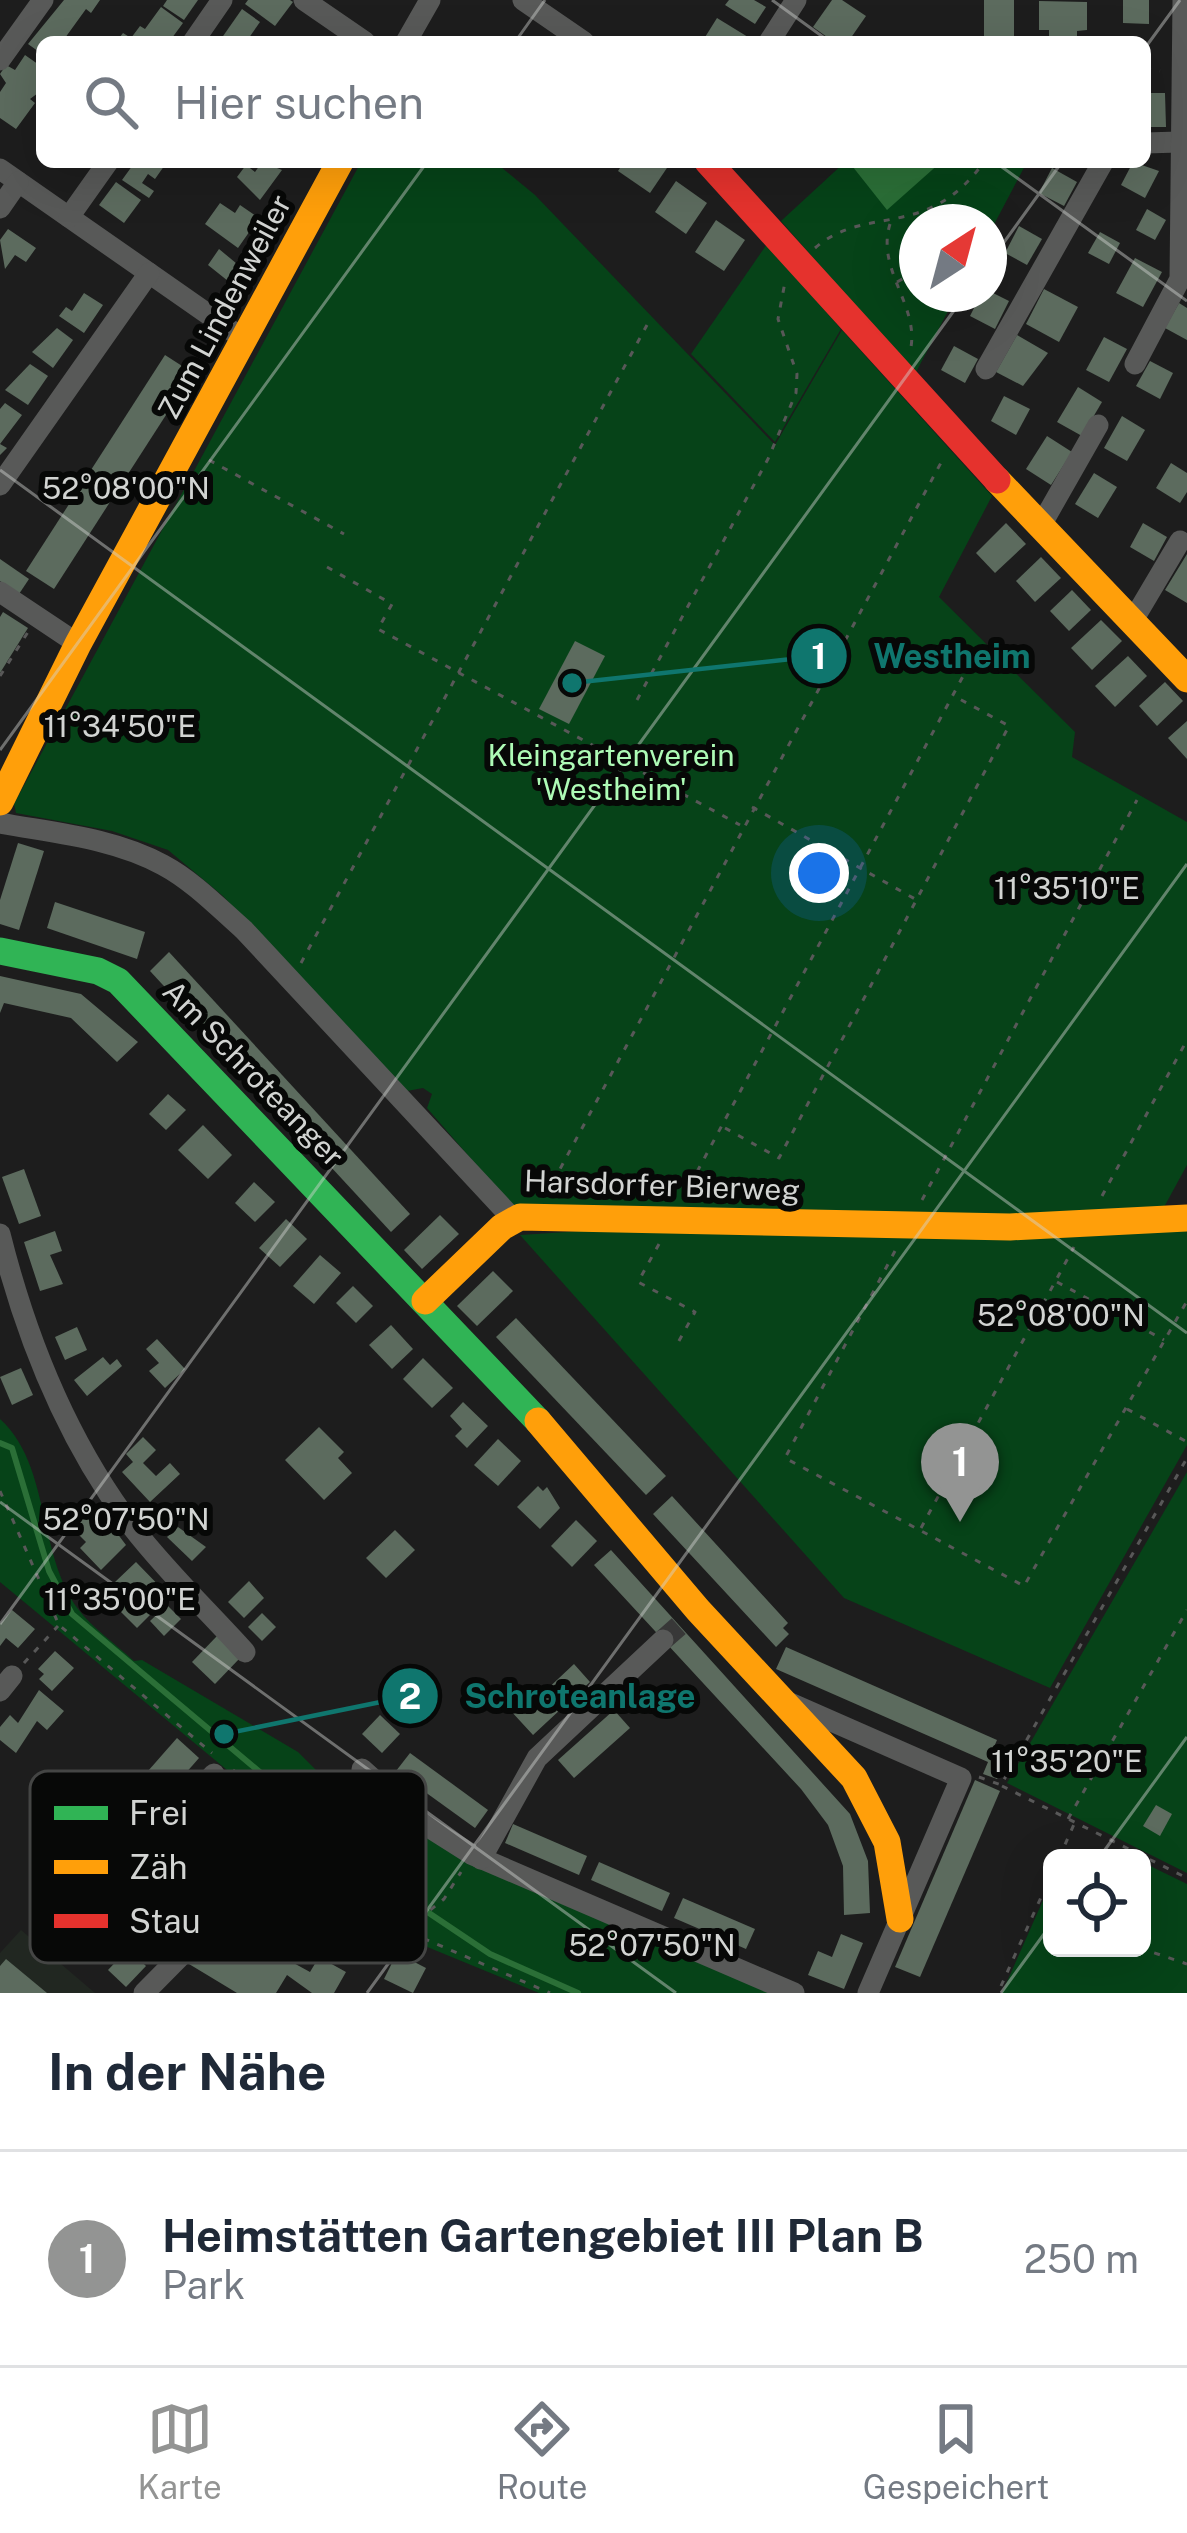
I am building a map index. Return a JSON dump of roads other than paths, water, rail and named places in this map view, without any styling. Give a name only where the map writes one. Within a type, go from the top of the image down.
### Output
[{"type":"street","points":[[0,60],[43,0]]},
{"type":"street","points":[[197,36],[222,0]]},
{"type":"street","points":[[304,0],[356,36]]},
{"type":"street","points":[[409,36],[430,0]]},
{"type":"street","points":[[523,0],[575,36]]},
{"type":"street","points":[[773,36],[796,0]]},
{"type":"street","points":[[1135,364],[1184,285],[1179,142],[1183,0]]},
{"type":"street","points":[[1151,143],[1179,142]]},
{"type":"street","points":[[69,218],[104,168]]},
{"type":"street","name":"Zum Lindenweiler","points":[[0,802],[77,644],[337,168]]},
{"type":"street","points":[[713,168],[956,437],[1187,679]]},
{"type":"street","points":[[986,369],[1100,168]]},
{"type":"street","points":[[0,208],[9,175],[245,340]]},
{"type":"street","points":[[0,485],[149,274]]},
{"type":"street","points":[[1040,527],[1098,425]]},
{"type":"street","points":[[1132,622],[1180,541]]},
{"type":"street","points":[[0,592],[77,644]]},
{"type":"street","name":"Harsdorfer Bierweg","points":[[0,823],[109,844],[164,865],[244,930],[524,1218],[1010,1227],[1187,1218]]},
{"type":"street","name":"Am Schroteanger","points":[[0,951],[115,979],[620,1510],[680,1625],[788,1702],[961,1778],[868,1993]]},
{"type":"street","points":[[425,1301],[524,1218]]},
{"type":"street","points":[[0,1234],[10,1285],[41,1367],[115,1502],[245,1652]]},
{"type":"street","points":[[473,1863],[537,1758],[680,1625]]},
{"type":"street","name":"Am Schroteanger","points":[[788,1702],[874,1810],[893,1865],[900,1919]]},
{"type":"street","points":[[212,1771],[218,1764]]},
{"type":"street","points":[[426,1826],[473,1863],[794,1993]]},
{"type":"street","points":[[144,1993],[174,1963]]},
{"type":"waterway","points":[[0,1443],[12,1448],[49,1571],[72,1614],[258,1771]]},
{"type":"waterway","points":[[426,1911],[490,1954],[578,1993]]},
{"type":"tunnel","points":[[663,1640],[680,1625]]},
{"type":"place","name":"Westheim","points":[[572,683]]},
{"type":"place","name":"Heimstätten Gartengebiet III Plan B","points":[[960,1522]]},
{"type":"place","name":"Schroteanlage","points":[[224,1734]]},
{"type":"park label","name":"Kleingartenverein 'Westheim'","points":[[611,773]]}]
